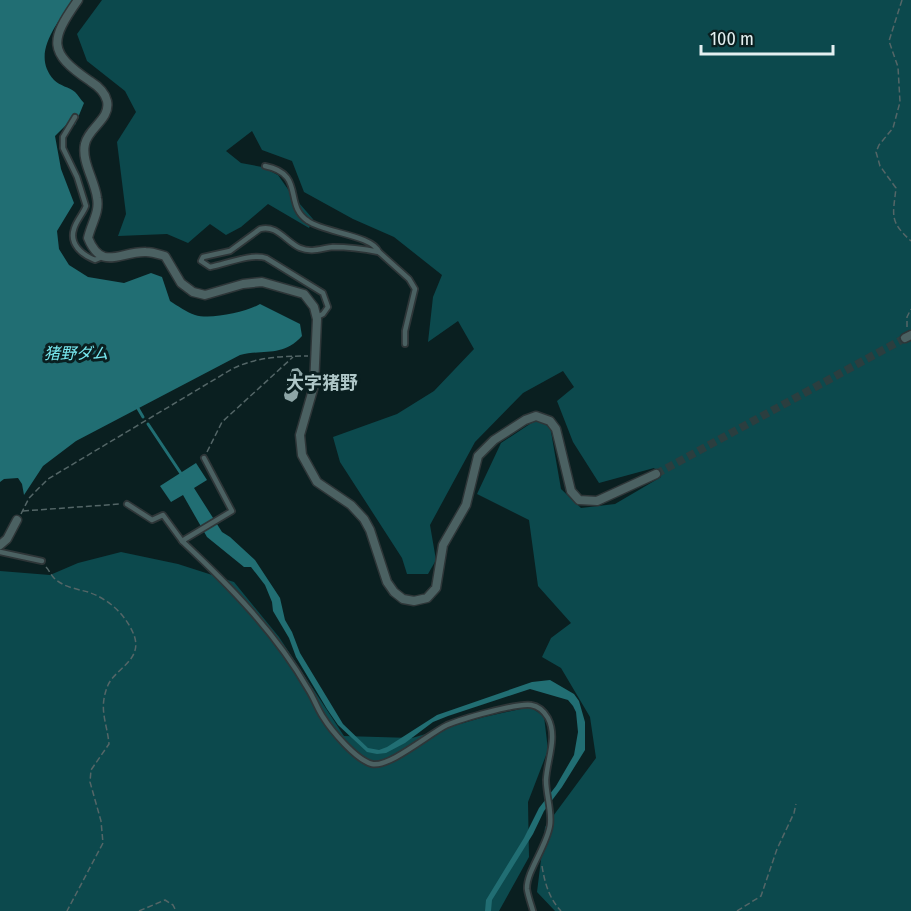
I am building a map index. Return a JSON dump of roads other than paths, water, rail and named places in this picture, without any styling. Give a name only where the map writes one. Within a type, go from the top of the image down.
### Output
[{"type":"street","points":[[78,0],[63,22],[57,40],[57,51],[69,67],[99,86],[108,104],[106,114],[85,142],[84,151],[97,199],[98,212],[88,238],[93,248],[102,256],[115,258],[144,252],[165,256],[181,284],[193,292],[205,295],[243,284],[262,282],[304,294],[314,307],[317,317],[314,386],[300,435],[303,455],[317,482],[351,505],[364,519],[370,530],[387,582],[394,592],[403,599],[414,602],[427,598],[436,588],[443,544],[466,505],[478,456],[494,440],[525,420],[536,416],[550,421],[556,429],[571,491],[579,500],[597,501],[656,474]]},
{"type":"street","points":[[0,545],[7,539],[17,520]]},
{"type":"lane","points":[[75,117],[63,138],[63,148],[77,177],[86,206],[73,230],[73,239],[77,248],[85,256],[94,260],[102,256]]},
{"type":"lane","points":[[265,166],[277,169],[288,178],[297,208],[306,221],[368,241],[409,279],[415,289],[405,331],[405,344]]},
{"type":"lane","points":[[317,317],[323,314],[328,307],[323,293],[266,258],[258,255],[210,267],[201,261],[203,257],[230,251],[266,227],[274,229],[293,244],[308,250],[330,247],[379,252]]},
{"type":"lane","points":[[182,541],[232,511],[204,458]]},
{"type":"lane","points":[[127,504],[152,520],[164,515],[182,541],[241,599],[277,644],[302,679],[323,718],[342,741],[372,764],[400,755],[449,724],[502,709],[530,704],[540,708],[548,718],[552,733],[546,779],[550,824],[546,842],[529,878],[527,888],[533,911]]},
{"type":"lane","points":[[0,552],[42,561]]},
{"type":"water","name":"猪野ダム","points":[[0,0],[73,0],[49,39],[45,60],[47,70],[54,80],[75,92],[84,103],[75,125],[68,123],[55,136],[61,169],[74,203],[57,231],[59,249],[69,265],[88,277],[124,283],[151,273],[162,277],[170,301],[195,315],[210,317],[228,314],[260,304],[300,324],[302,336],[295,343],[281,350],[240,355],[76,441],[43,466],[24,495],[18,478],[4,479],[0,482]]},
{"type":"water","points":[[196,463],[207,480],[194,488],[222,532],[255,560],[280,598],[285,620],[300,653],[343,724],[368,748],[379,750],[387,747],[437,715],[532,682],[550,680],[574,694],[579,701],[585,722],[585,750],[544,811],[533,834],[492,900],[491,911],[485,911],[486,900],[524,838],[539,808],[556,786],[574,755],[578,732],[576,712],[573,706],[568,700],[530,689],[433,722],[405,743],[386,753],[367,752],[338,725],[327,709],[296,657],[289,638],[273,611],[265,585],[251,567],[244,567],[207,537],[183,495],[171,502],[160,486]]},
{"type":"waterway","points":[[136,405],[143,417]]},
{"type":"waterway","points":[[148,424],[182,475]]},
{"type":"tunnel","points":[[656,474],[905,338]]},
{"type":"district","name":"大字猪野","points":[[322,383]]}]
